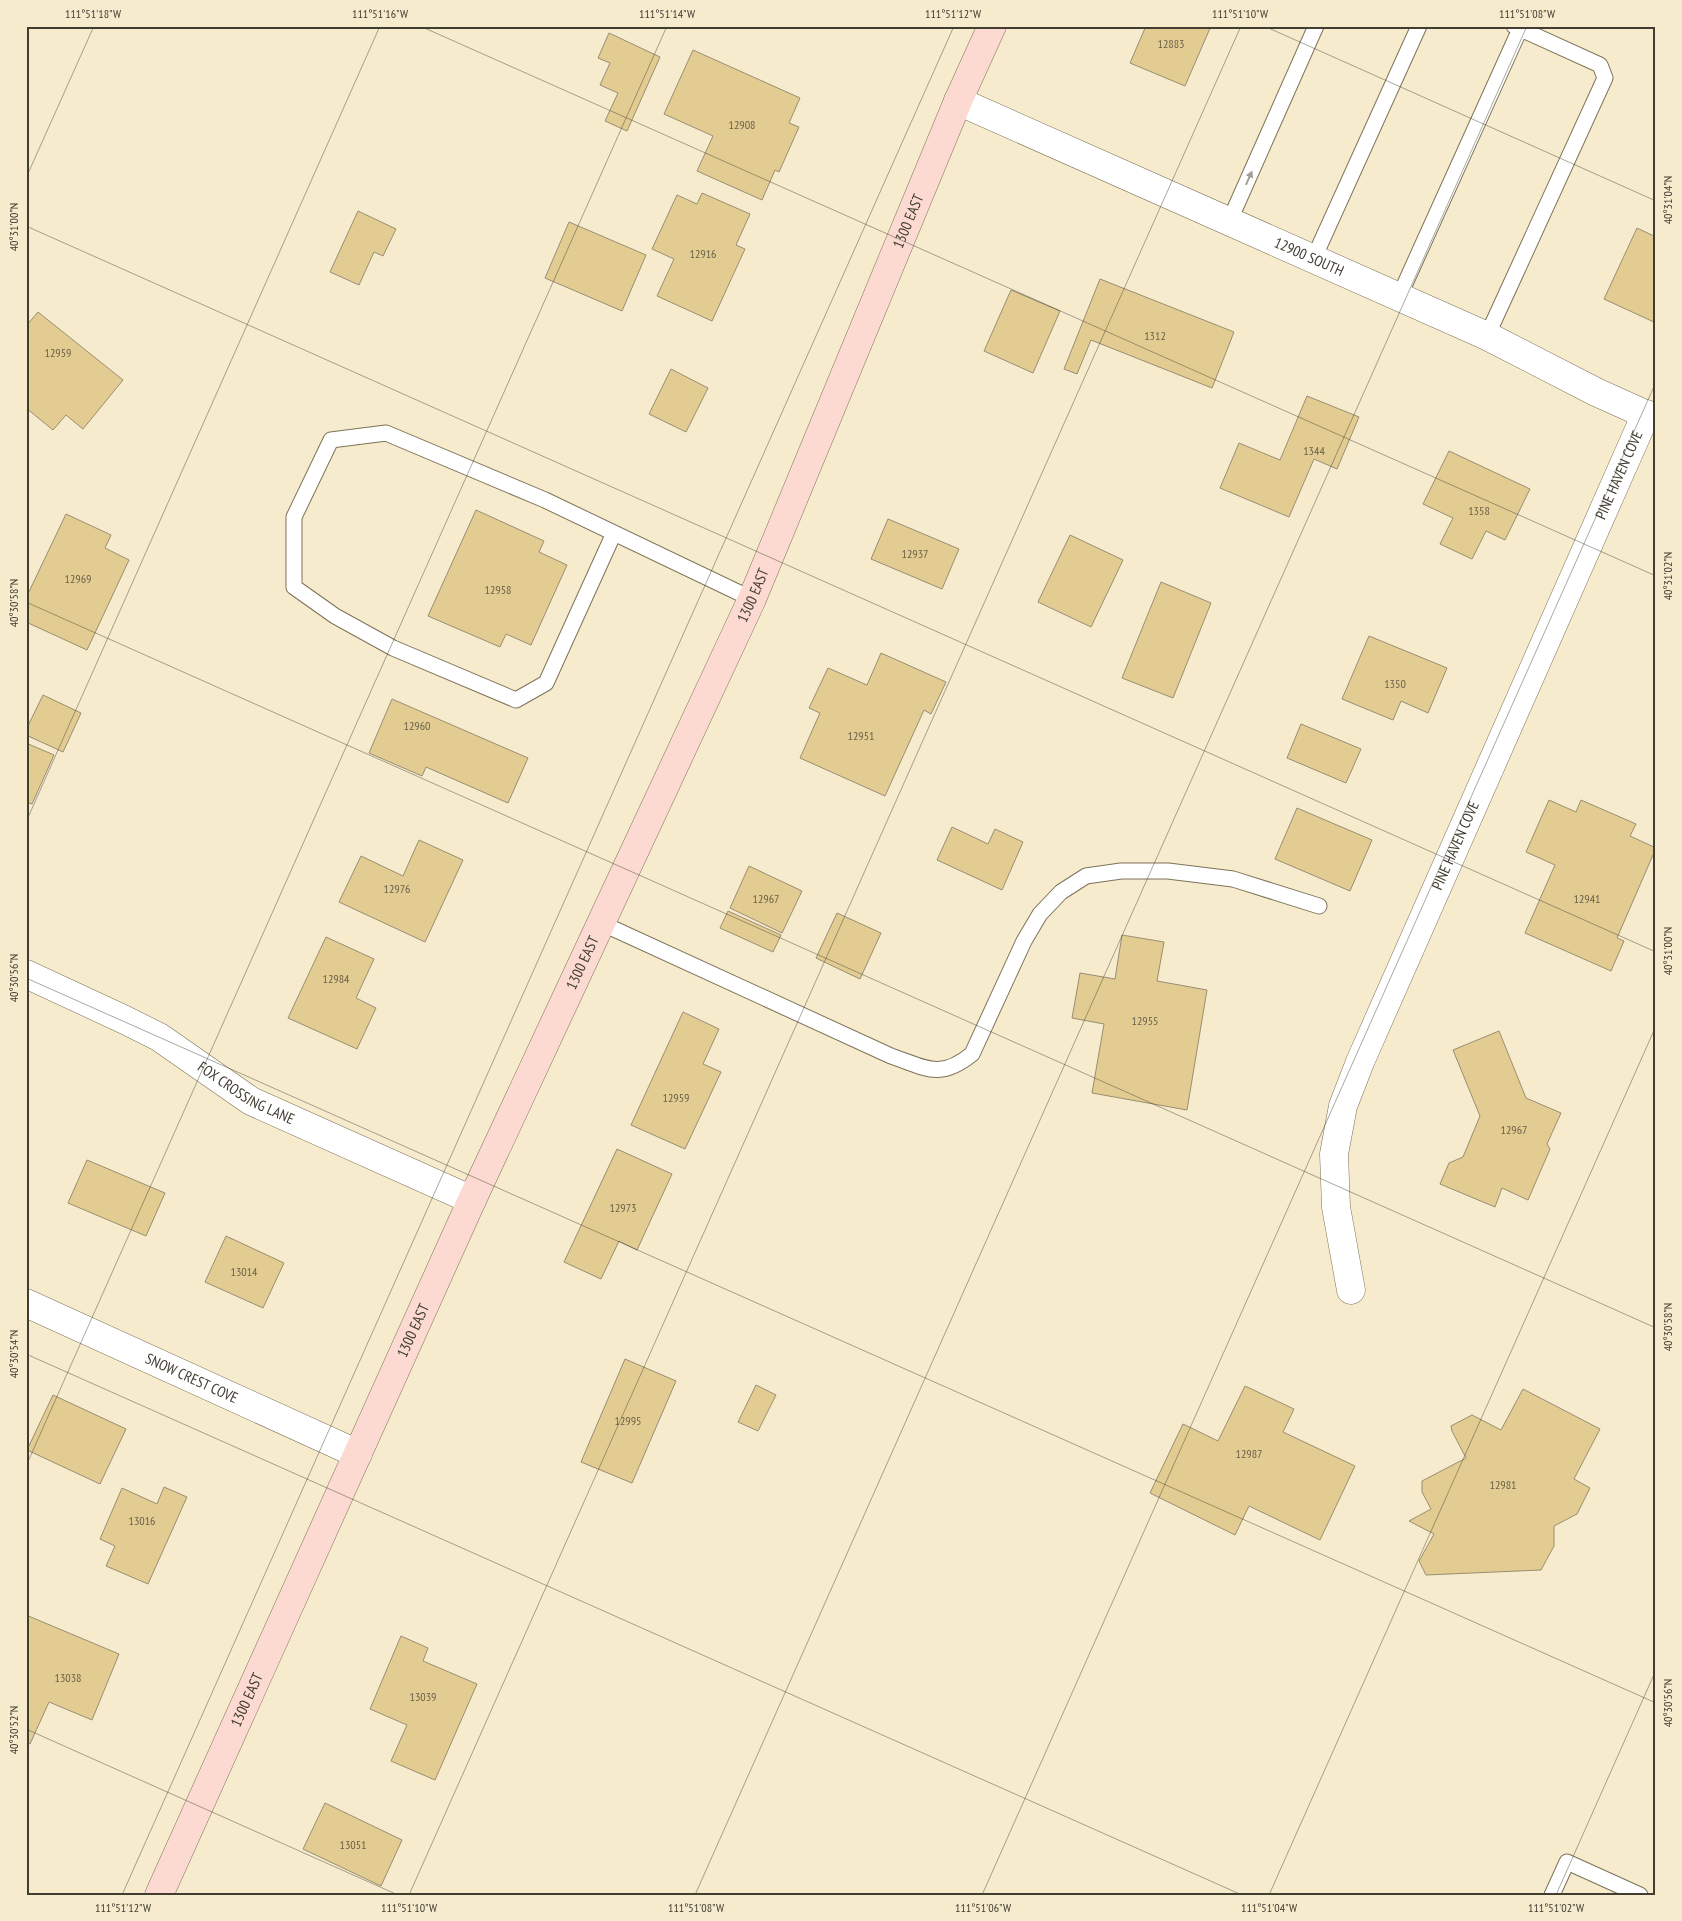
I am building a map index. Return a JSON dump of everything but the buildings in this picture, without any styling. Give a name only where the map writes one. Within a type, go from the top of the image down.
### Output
[{"type":"main road","name":"1300 EAST","points":[[159,1895],[472,1200],[752,600],[958,101],[992,26]]},
{"type":"street","name":"12900 SOUTH","points":[[958,101],[1487,336],[1596,392],[1651,417]]},
{"type":"street","name":"PINE HAVEN COVE","points":[[1351,1290],[1336,1207],[1334,1154],[1343,1106],[1360,1062],[1651,417]]},
{"type":"street","name":"FOX CROSSING LANE","points":[[26,974],[159,1037],[251,1102],[472,1200]]},
{"type":"street","name":"SNOW CREST COVE","points":[[26,1303],[358,1454]]},
{"type":"lane","points":[[1229,222],[1316,26]]},
{"type":"lane","points":[[1313,260],[1419,26]]},
{"type":"lane","points":[[1399,297],[1517,28],[1600,65],[1605,78],[1487,336]]},
{"type":"lane","points":[[614,533],[546,683],[516,700],[393,648],[335,616],[294,587],[294,517],[331,440],[386,433],[545,500],[614,533],[752,600]]},
{"type":"lane","points":[[602,923],[891,1056],[934,1071],[960,1064],[972,1054],[1024,941],[1040,914],[1061,892],[1086,876],[1121,871],[1177,872],[1233,879],[1319,906]]},
{"type":"lane","points":[[1552,1895],[1567,1862],[1640,1895]]}]
